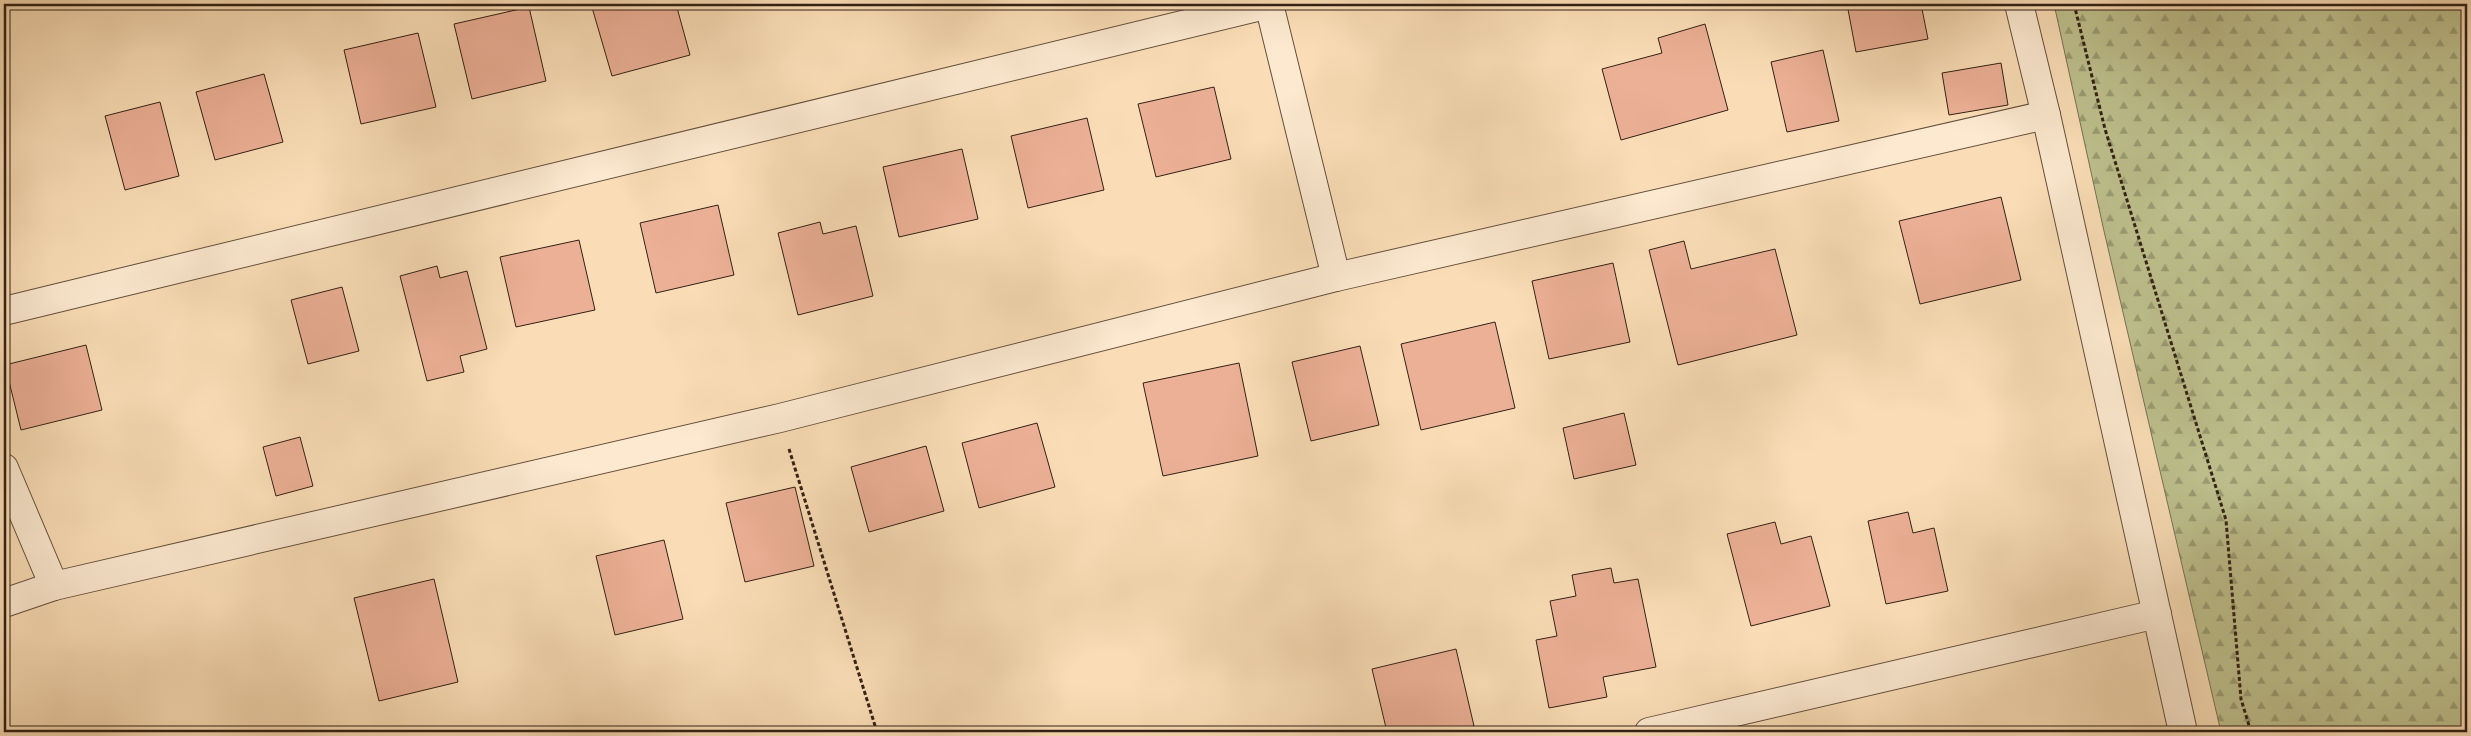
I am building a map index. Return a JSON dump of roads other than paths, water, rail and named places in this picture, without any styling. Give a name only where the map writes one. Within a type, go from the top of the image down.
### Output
[{"type":"street","points":[[4,310],[1269,4],[1336,277]]},
{"type":"street","points":[[2019,4],[2046,115],[2183,732]]},
{"type":"street","points":[[4,603],[54,586],[780,418],[1336,277],[2046,115]]},
{"type":"street","points":[[4,468],[54,586]]},
{"type":"street","points":[[1649,732],[2157,614]]}]
